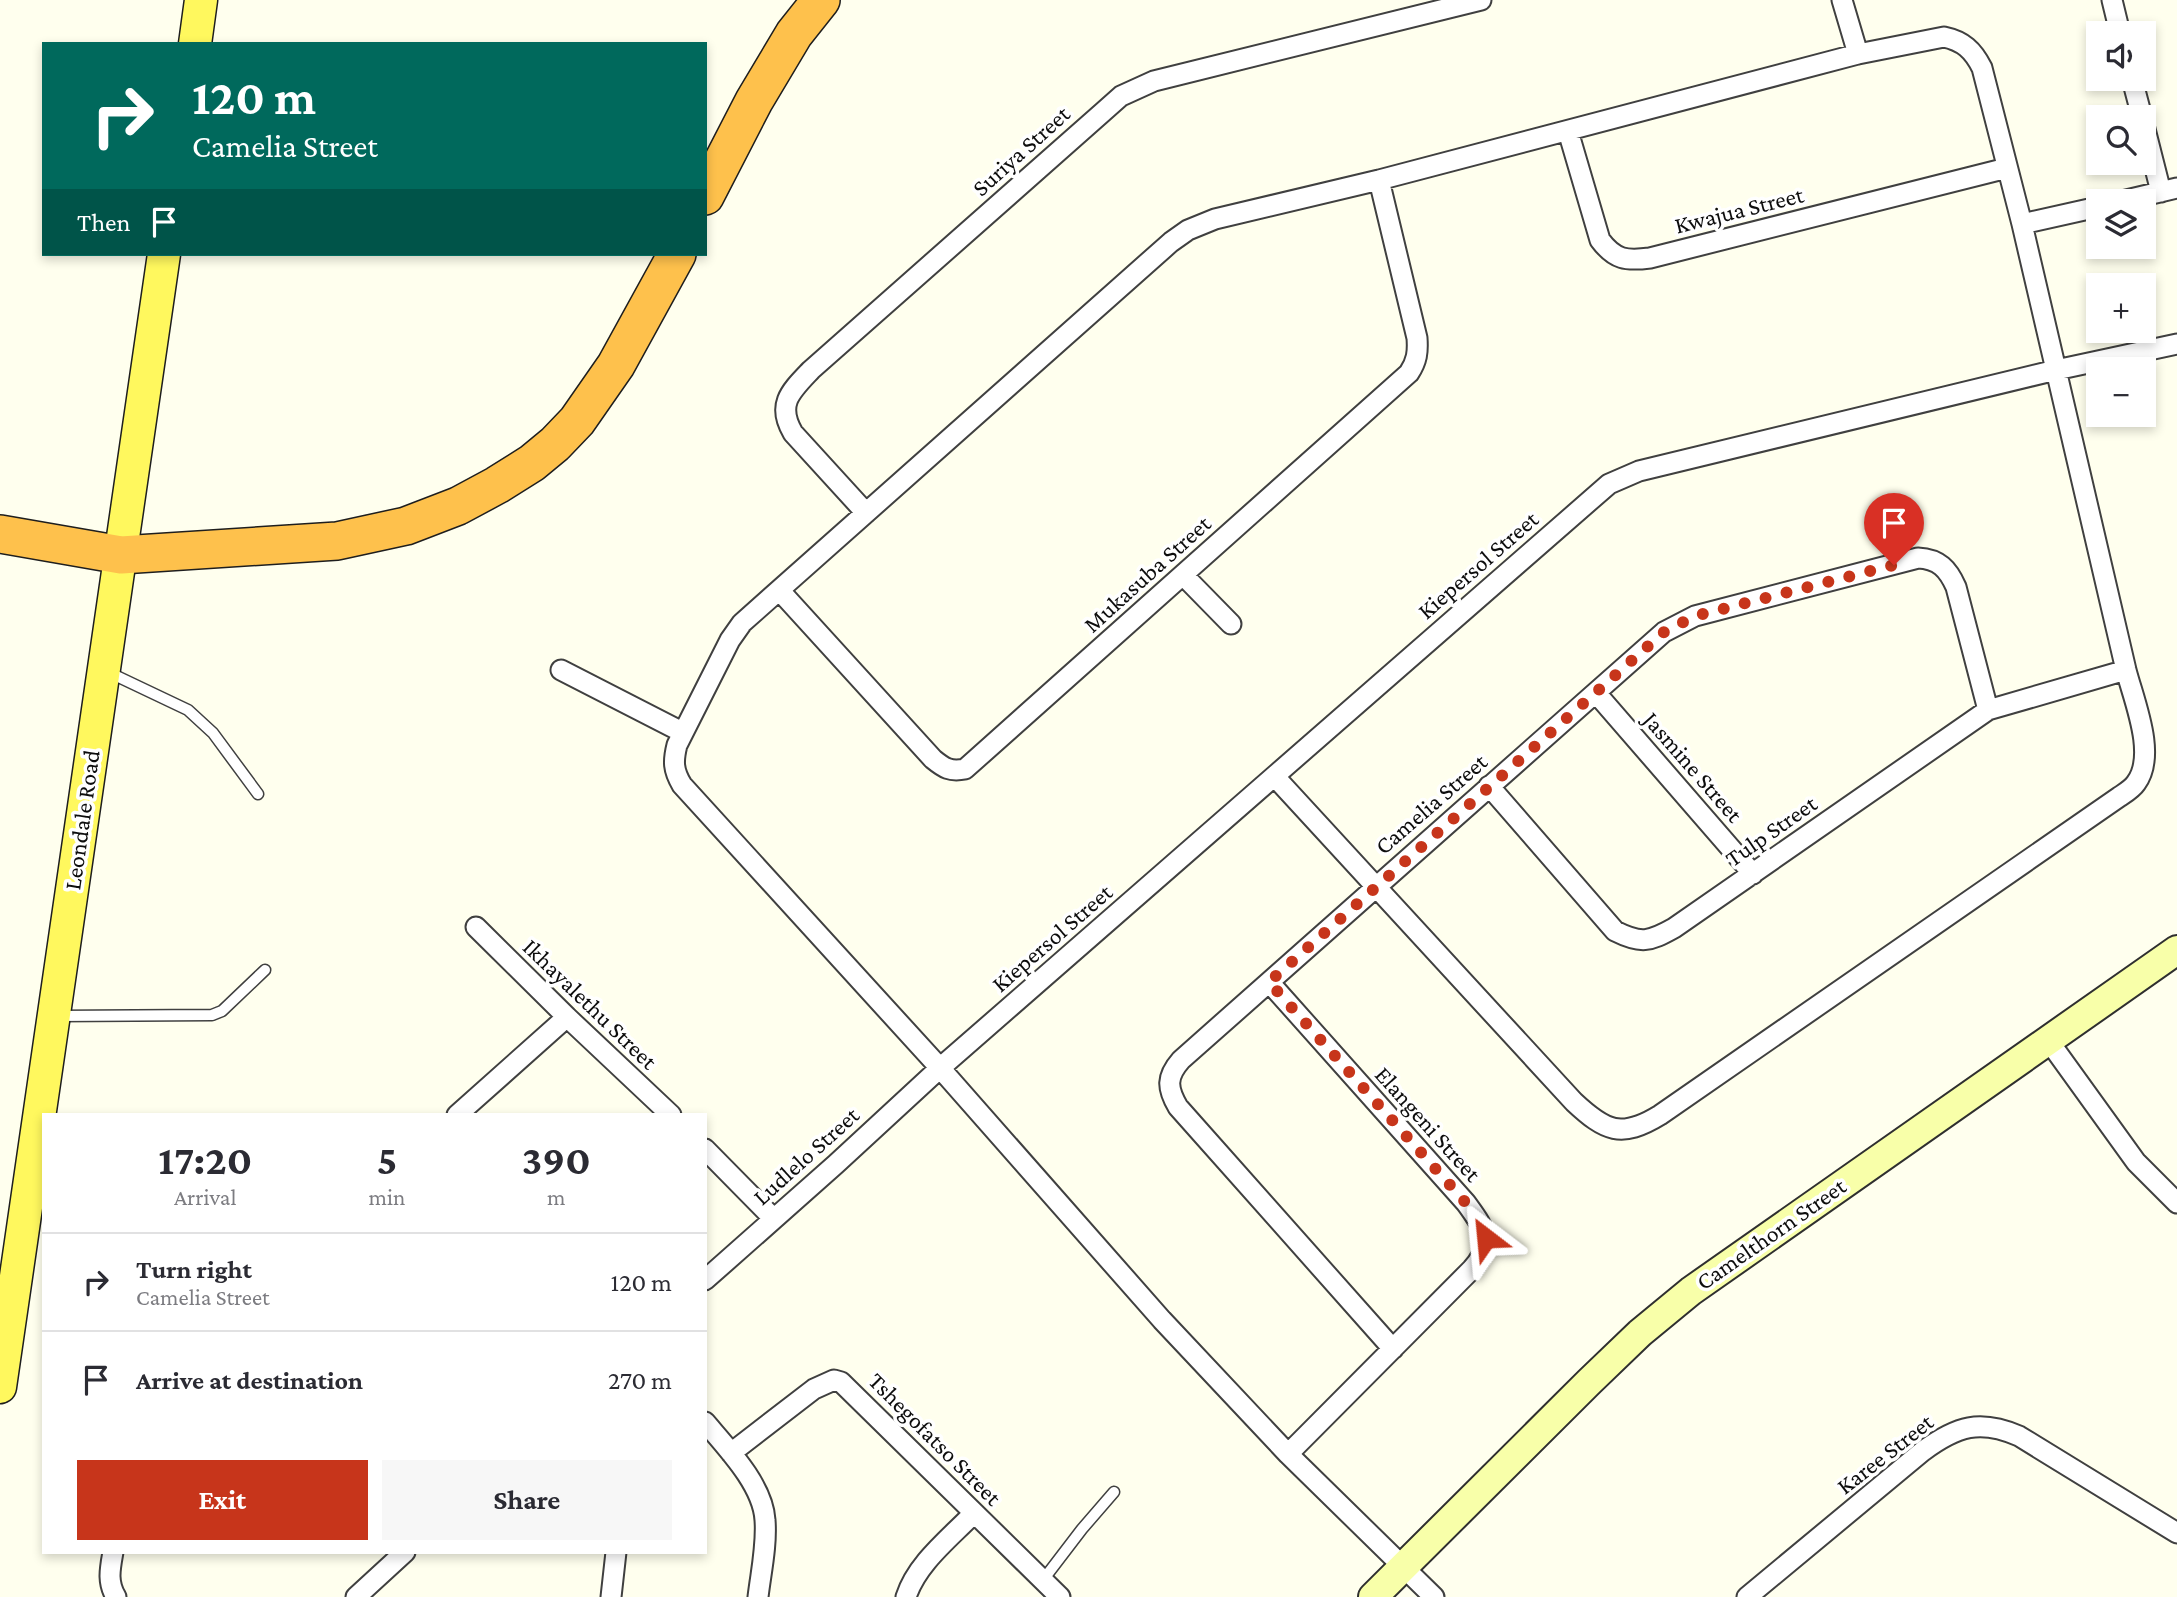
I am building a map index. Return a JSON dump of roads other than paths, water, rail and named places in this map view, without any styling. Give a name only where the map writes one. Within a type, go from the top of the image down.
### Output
[{"type":"highway","points":[[707,192],[794,34],[821,0]]},
{"type":"highway","points":[[0,534],[121,555],[337,541],[406,526],[458,506],[532,463],[577,421],[616,365],[676,256]]},
{"type":"main road","points":[[195,42],[201,0]]},
{"type":"main road","name":"Leondale Road","points":[[0,1387],[164,256]]},
{"type":"street","name":"Suriya Street","points":[[866,513],[793,433],[784,411],[787,399],[811,370],[1121,96],[1154,81],[1480,0]]},
{"type":"street","points":[[1842,0],[1858,54]]},
{"type":"street","points":[[2112,0],[2117,21]]},
{"type":"street","points":[[1275,777],[1574,1102],[1604,1126],[1617,1130],[1637,1127],[1660,1115],[2131,789],[2144,768],[2145,748],[2022,224],[1982,68],[1968,47],[1944,37],[1858,54],[1379,180],[1215,219],[1188,230],[1171,242],[742,623],[730,640],[682,732],[673,760],[675,773],[682,785],[940,1068],[1162,1320],[1288,1454],[1434,1597]]},
{"type":"street","name":"Kwajua Street","points":[[1568,131],[1600,240],[1607,250],[1618,257],[1632,260],[1650,258],[2007,168]]},
{"type":"street","points":[[2156,156],[2169,190]]},
{"type":"street","name":"Mukasuba Street","points":[[780,591],[933,759],[945,769],[965,769],[1409,373],[1419,352],[1417,338],[1379,180]]},
{"type":"street","points":[[2022,224],[2086,210]]},
{"type":"street","name":"Kiepersol Street","points":[[940,1068],[1596,493],[1616,480],[1639,471],[2056,370],[2177,344]]},
{"type":"street","name":"Camelia Street","points":[[1393,1349],[1178,1107],[1171,1095],[1169,1083],[1172,1069],[1181,1059],[1664,632],[1695,616],[1918,558],[1930,559],[1943,566],[1956,587],[1988,710]]},
{"type":"street","points":[[1183,575],[1231,624]]},
{"type":"street","points":[[561,670],[682,732]]},
{"type":"street","name":"Tulp Street","points":[[1489,786],[1615,931],[1631,939],[1644,941],[1665,933],[1753,874],[1988,710],[2126,670]]},
{"type":"street","name":"Jasmine Street","points":[[1596,693],[1753,874]]},
{"type":"street","name":"Ikhayalethu Street","points":[[476,928],[663,1112]]},
{"type":"street","name":"Camelthorn Street","points":[[1373,1597],[1589,1381],[1640,1333],[1691,1291],[2177,950]]},
{"type":"street","name":"Elangeni Street","points":[[1269,982],[1466,1203],[1483,1230],[1486,1246],[1478,1261],[1288,1454]]},
{"type":"street","points":[[459,1113],[567,1017]]},
{"type":"street","points":[[2048,1040],[2136,1162],[2177,1203]]},
{"type":"street","name":"Ludlelo Street","points":[[707,1278],[940,1068]]},
{"type":"street","points":[[707,1151],[773,1218]]},
{"type":"street","name":"Tshegofatso Street","points":[[731,1453],[814,1389],[834,1380],[849,1387],[1060,1597]]},
{"type":"street","points":[[707,1424],[731,1453],[758,1492],[763,1504],[765,1535],[758,1597]]},
{"type":"street","name":"Karee Street","points":[[1748,1597],[1923,1451],[1953,1432],[1976,1426],[2002,1429],[2019,1436],[2177,1533]]},
{"type":"street","points":[[906,1597],[910,1585],[925,1563],[974,1513]]},
{"type":"street","points":[[113,1554],[109,1577],[110,1587],[116,1597]]},
{"type":"street","points":[[356,1597],[403,1554]]},
{"type":"street","points":[[611,1597],[616,1554]]},
{"type":"lane","points":[[104,671],[188,710],[213,733],[258,794]]},
{"type":"lane","points":[[53,1017],[212,1015],[222,1011],[265,970]]},
{"type":"lane","points":[[1043,1580],[1114,1492]]}]
